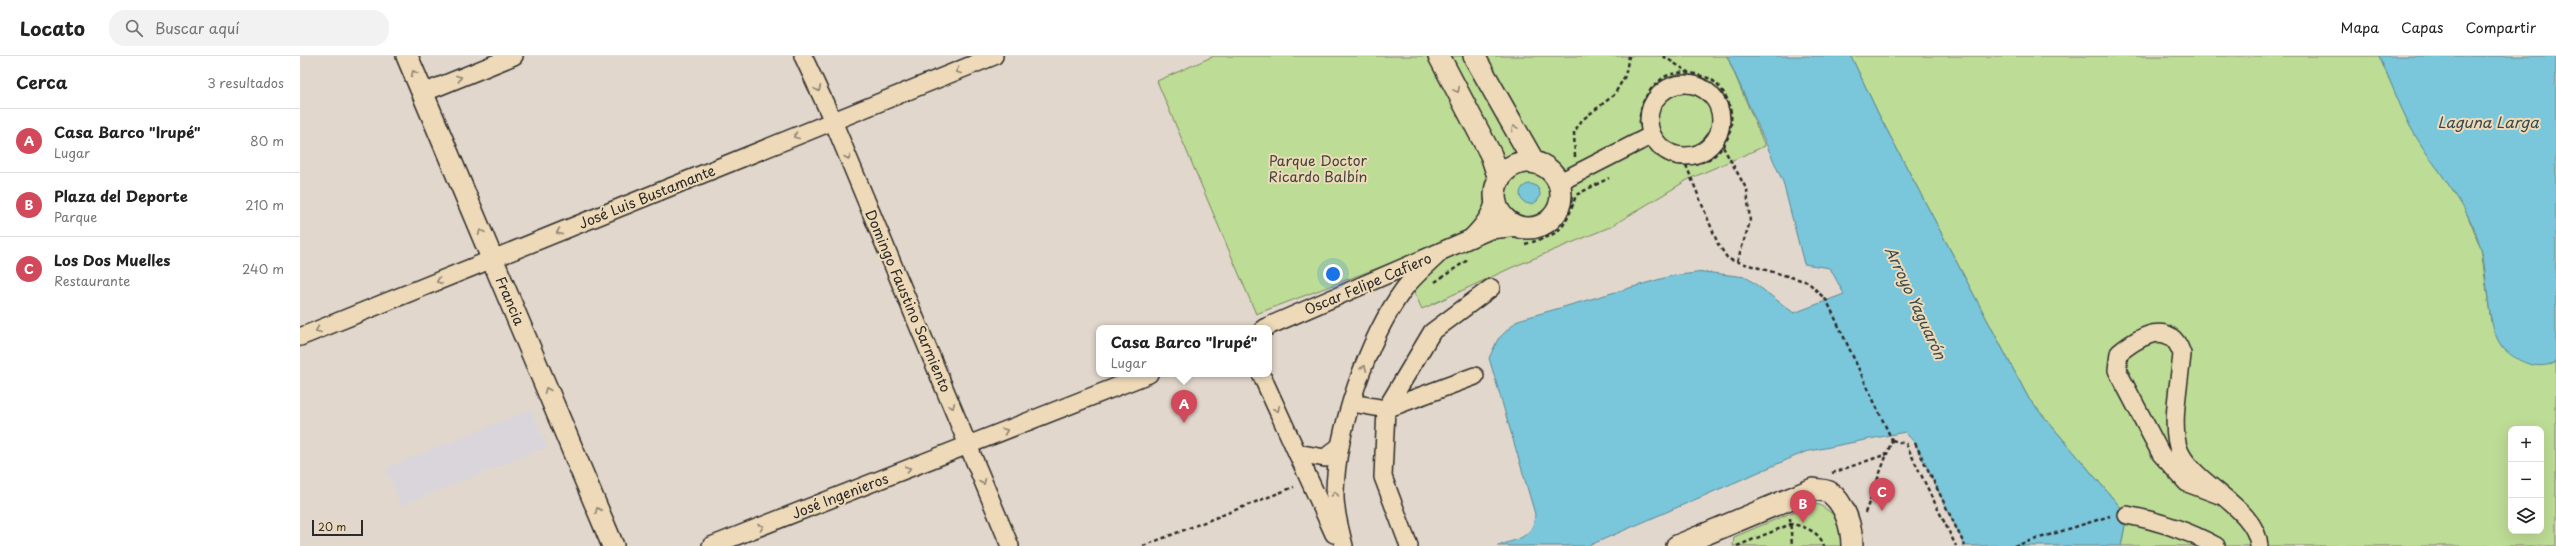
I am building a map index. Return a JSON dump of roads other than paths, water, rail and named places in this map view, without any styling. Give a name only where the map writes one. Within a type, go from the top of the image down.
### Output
[{"type":"main road","name":"Francia","points":[[407,56],[613,546]]},
{"type":"main road","points":[[1439,56],[1491,155],[1497,187],[1499,211],[1521,236],[1550,221],[1561,203],[1560,182],[1549,168],[1534,162],[1513,165],[1497,187]]},
{"type":"main road","points":[[1474,56],[1534,162]]},
{"type":"main road","points":[[1677,546],[1789,498],[1821,490],[1844,511],[1852,535],[1852,546]]},
{"type":"street","points":[[423,93],[514,56]]},
{"type":"street","name":"Domingo Faustino Sarmiento","points":[[803,56],[833,121],[1010,546]]},
{"type":"street","name":"José Luis Bustamante","points":[[300,337],[994,56]]},
{"type":"street","points":[[1560,182],[1646,132],[1649,111],[1654,99],[1663,90],[1674,85],[1687,83],[1699,86],[1710,93],[1717,103],[1721,114],[1717,136],[1701,152],[1690,156],[1667,152],[1646,132]]},
{"type":"street","name":"Oscar Felipe Cafiero","points":[[1472,237],[1483,226],[1495,202],[1497,187]]},
{"type":"street","name":"Oscar Felipe Cafiero","points":[[1271,325],[1439,254],[1472,237],[1490,230],[1521,236]]},
{"type":"street","points":[[1344,546],[1335,492],[1340,446],[1352,403],[1378,334],[1404,289],[1439,254]]},
{"type":"street","points":[[1409,546],[1383,477],[1386,409],[1432,332],[1491,288]]},
{"type":"street","points":[[2222,496],[2187,483],[2161,454],[2117,370],[2120,353],[2147,333],[2169,334],[2179,343],[2182,354],[2175,433],[2180,452],[2198,477],[2222,496],[2251,523],[2259,546]]},
{"type":"street","points":[[1352,403],[1386,409],[1475,376]]},
{"type":"street","points":[[968,446],[1141,377]]},
{"type":"street","points":[[1262,377],[1340,546]]},
{"type":"street","name":"José Ingenieros","points":[[711,546],[968,446]]},
{"type":"street","points":[[1297,453],[1325,458],[1340,446]]},
{"type":"street","points":[[2121,515],[2158,520],[2193,533],[2216,546]]},
{"type":"water","name":"Arroyo Yaguarón","points":[[1727,56],[1851,56],[1878,113],[2029,399],[2127,515],[2121,546],[1965,546],[1915,443],[1905,432],[1805,452],[1588,546],[1497,546],[1518,539],[1528,533],[1534,522],[1535,514],[1489,358],[1498,339],[1518,320],[1671,276],[1704,272],[1746,277],[1794,313],[1844,294],[1830,268],[1804,264],[1783,182]]},
{"type":"water","name":"Laguna Larga","points":[[2379,56],[2556,56],[2556,362],[2542,366],[2528,364],[2509,354],[2498,340],[2490,316],[2484,260],[2475,232],[2459,201],[2410,126]]},
{"type":"water","points":[[1530,184],[1537,187],[1540,194],[1537,201],[1530,204],[1523,201],[1520,194],[1523,187]]},
{"type":"place","name":"Casa Barco \"Irupé\"","points":[[1184,423]]},
{"type":"place","name":"Los Dos Muelles","points":[[1882,511]]},
{"type":"place","name":"Plaza del Deporte","points":[[1803,523]]},
{"type":"park label","name":"Parque Doctor Ricardo Balbín","points":[[1318,170]]}]
